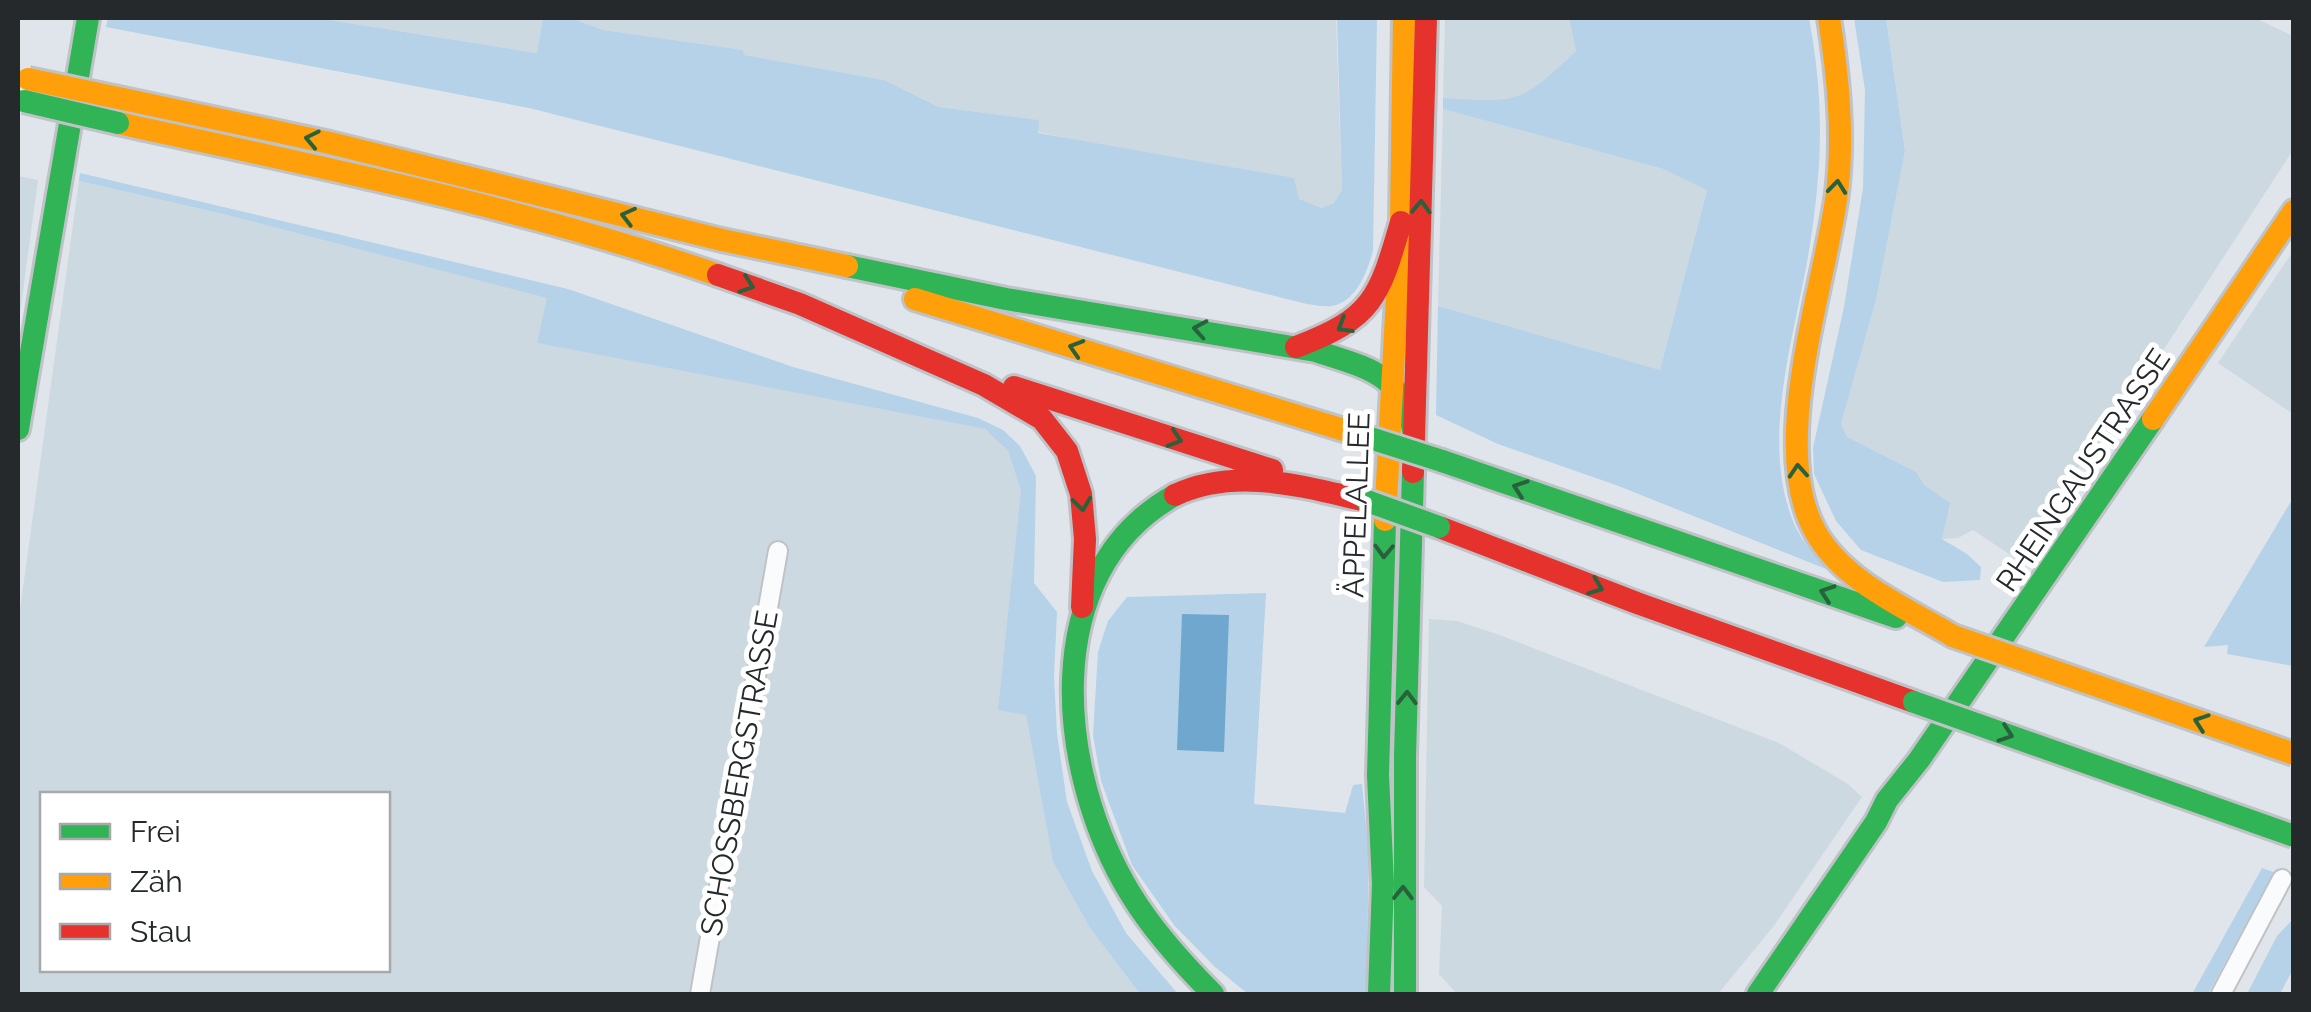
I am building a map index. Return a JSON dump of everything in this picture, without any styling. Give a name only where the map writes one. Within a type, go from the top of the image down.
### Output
[{"type":"main road","points":[[18,429],[88,18]]},
{"type":"main road","name":"ÄPPELALLEE","points":[[1379,994],[1379,714],[1390,384],[1401,222],[1404,18]]},
{"type":"main road","name":"ÄPPELALLEE","points":[[1405,994],[1405,774],[1426,18]]},
{"type":"main road","points":[[1829,18],[1839,96],[1837,188],[1799,407],[1796,464],[1800,496],[1815,531],[1843,564],[1952,636]]},
{"type":"main road","points":[[22,89],[123,99],[330,143],[722,240],[1006,298],[1296,347],[1344,361],[1390,384],[1404,397],[1414,434]]},
{"type":"main road","points":[[22,89],[118,123],[452,197],[681,262],[814,309],[1024,405],[1053,430],[1064,446],[1077,473],[1083,499],[1082,607],[1075,655],[1074,706],[1079,756],[1091,806],[1108,853],[1144,917],[1174,956],[1213,994]]},
{"type":"main road","name":"RHEINGAUSTRASSE","points":[[1758,994],[1876,822],[1894,789],[1919,760],[2294,211]]},
{"type":"main road","points":[[1296,347],[1353,323],[1366,310],[1387,270],[1401,222]]},
{"type":"main road","points":[[722,240],[1442,461],[2294,754]]},
{"type":"main road","points":[[916,356],[1366,501],[1637,603],[2294,836]]},
{"type":"main road","points":[[1082,607],[1092,580],[1116,542],[1152,508],[1190,488],[1210,482],[1258,481],[1366,501]]},
{"type":"street","name":"SCHOSSBERGSTRASSE","points":[[700,994],[778,551]]},
{"type":"street","points":[[2222,994],[2282,878]]},
{"type":"shaded area","points":[[108,18],[317,18],[537,53],[543,18],[571,18],[603,30],[743,50],[744,55],[884,80],[939,107],[1039,120],[1038,133],[1294,178],[1299,199],[1321,208],[1334,203],[1342,190],[1337,18],[1377,18],[1373,250],[1364,276],[1348,299],[1332,306],[1307,304],[529,108],[106,27]]},
{"type":"shaded area","points":[[317,18],[543,18],[537,53]]},
{"type":"shaded area","points":[[571,18],[1336,18],[1342,191],[1334,203],[1321,208],[1311,206],[1299,199],[1294,188],[1038,132],[1038,120],[939,107],[884,80],[743,55],[742,50],[603,30]]},
{"type":"shaded area","points":[[1445,18],[1569,18],[1576,51],[1536,89],[1509,101],[1443,98]]},
{"type":"shaded area","points":[[1569,18],[1809,18],[1819,98],[1818,176],[1812,231],[1784,380],[1780,455],[1784,492],[1795,526],[1826,569],[1616,485],[1498,444],[1436,415],[1438,306],[1660,370],[1707,190],[1663,169],[1443,109],[1443,98],[1504,99],[1542,82],[1576,51]]},
{"type":"shaded area","points":[[1854,18],[1886,18],[1905,151],[1876,300],[1841,424],[1847,437],[1916,472],[1924,485],[1950,503],[1942,539],[1981,567],[1980,580],[1943,582],[1861,550],[1836,521],[1814,474],[1813,448],[1844,307],[1863,188],[1865,90]]},
{"type":"shaded area","points":[[1886,18],[2255,18],[2293,36],[2293,150],[2111,431],[2078,468],[2018,560],[1973,530],[1958,538],[1942,539],[1949,503],[1847,437],[1841,424],[1876,300],[1905,151]]},
{"type":"shaded area","points":[[1443,109],[1663,169],[1707,189],[1660,370],[1438,306]]},
{"type":"shaded area","points":[[80,173],[568,289],[793,367],[978,418],[1003,430],[1020,446],[1036,476],[1034,583],[1057,612],[1057,734],[1067,802],[1092,871],[1126,933],[1178,994],[1140,994],[1090,928],[1053,862],[1026,715],[998,710],[1021,491],[1008,451],[985,429],[537,343],[547,298],[79,181]]},
{"type":"shaded area","points":[[18,176],[38,180],[18,329]]},
{"type":"shaded area","points":[[79,181],[548,298],[538,343],[985,429],[1008,451],[1021,491],[1026,714],[1053,862],[1090,928],[1140,994],[18,994],[18,624]]},
{"type":"shaded area","points":[[2293,251],[2293,414],[2218,363]]},
{"type":"shaded area","points":[[2293,498],[2293,666],[2227,654],[2228,645],[2204,647]]},
{"type":"shaded area","points":[[1266,593],[1254,804],[1345,813],[1353,785],[1362,784],[1369,856],[1366,994],[1248,994],[1174,925],[1132,865],[1101,781],[1093,735],[1098,652],[1108,621],[1127,597]]},
{"type":"shaded area","points":[[1429,619],[1457,621],[1497,634],[1779,743],[1848,784],[1862,797],[1773,927],[1718,994],[1457,994],[1439,974],[1442,906],[1424,887]]},
{"type":"shaded area","points":[[2262,868],[2293,879],[2293,886],[2271,878],[2208,994],[2192,994]]},
{"type":"shaded area","points":[[2293,919],[2293,969],[2280,994],[2247,994],[2277,936]]},
{"type":"water","points":[[1182,614],[1229,615],[1224,752],[1177,750]]},
{"type":"traffic: fast","points":[[18,429],[88,18]]},
{"type":"traffic: fast","points":[[24,101],[118,123]]},
{"type":"traffic: fast","points":[[847,266],[1006,299],[1316,351],[1381,376],[1401,398],[1414,434]]},
{"type":"traffic: fast","points":[[1758,994],[1876,822],[1887,800],[1919,760],[2153,419]]},
{"type":"traffic: fast","points":[[1370,438],[1442,461]]},
{"type":"traffic: fast","points":[[1442,461],[1896,617]]},
{"type":"traffic: fast","points":[[1405,994],[1405,756],[1413,472]]},
{"type":"traffic: fast","points":[[1175,495],[1130,530],[1099,574],[1080,624],[1073,679],[1076,736],[1087,792],[1106,845],[1130,893],[1168,946],[1213,994]]},
{"type":"traffic: fast","points":[[1367,501],[1439,527]]},
{"type":"traffic: fast","points":[[1379,994],[1383,884],[1378,775],[1385,520]]},
{"type":"traffic: fast","points":[[1914,702],[2294,836]]},
{"type":"traffic: slow","points":[[1385,520],[1401,222],[1404,18]]},
{"type":"traffic: slow","points":[[1829,18],[1839,105],[1839,171],[1798,411],[1797,455],[1802,496],[1815,531],[1841,565],[1876,592],[1953,636]]},
{"type":"traffic: slow","points":[[28,79],[123,99]]},
{"type":"traffic: slow","points":[[123,99],[330,143],[722,240],[847,266]]},
{"type":"traffic: slow","points":[[118,123],[496,209],[718,275]]},
{"type":"traffic: slow","points":[[2153,419],[2294,211]]},
{"type":"traffic: slow","points":[[915,299],[1370,438]]},
{"type":"traffic: slow","points":[[1953,636],[2294,754]]},
{"type":"traffic: jam","points":[[1413,472],[1426,18]]},
{"type":"traffic: jam","points":[[1296,347],[1342,326],[1369,302],[1386,270],[1401,222]]},
{"type":"traffic: jam","points":[[718,275],[800,304],[984,385],[1042,419],[1067,451],[1081,494],[1085,539],[1082,607]]},
{"type":"traffic: jam","points":[[1014,387],[1272,470]]},
{"type":"traffic: jam","points":[[1175,495],[1198,486],[1246,480],[1295,485],[1367,501]]},
{"type":"traffic: jam","points":[[1439,527],[1914,702]]}]
